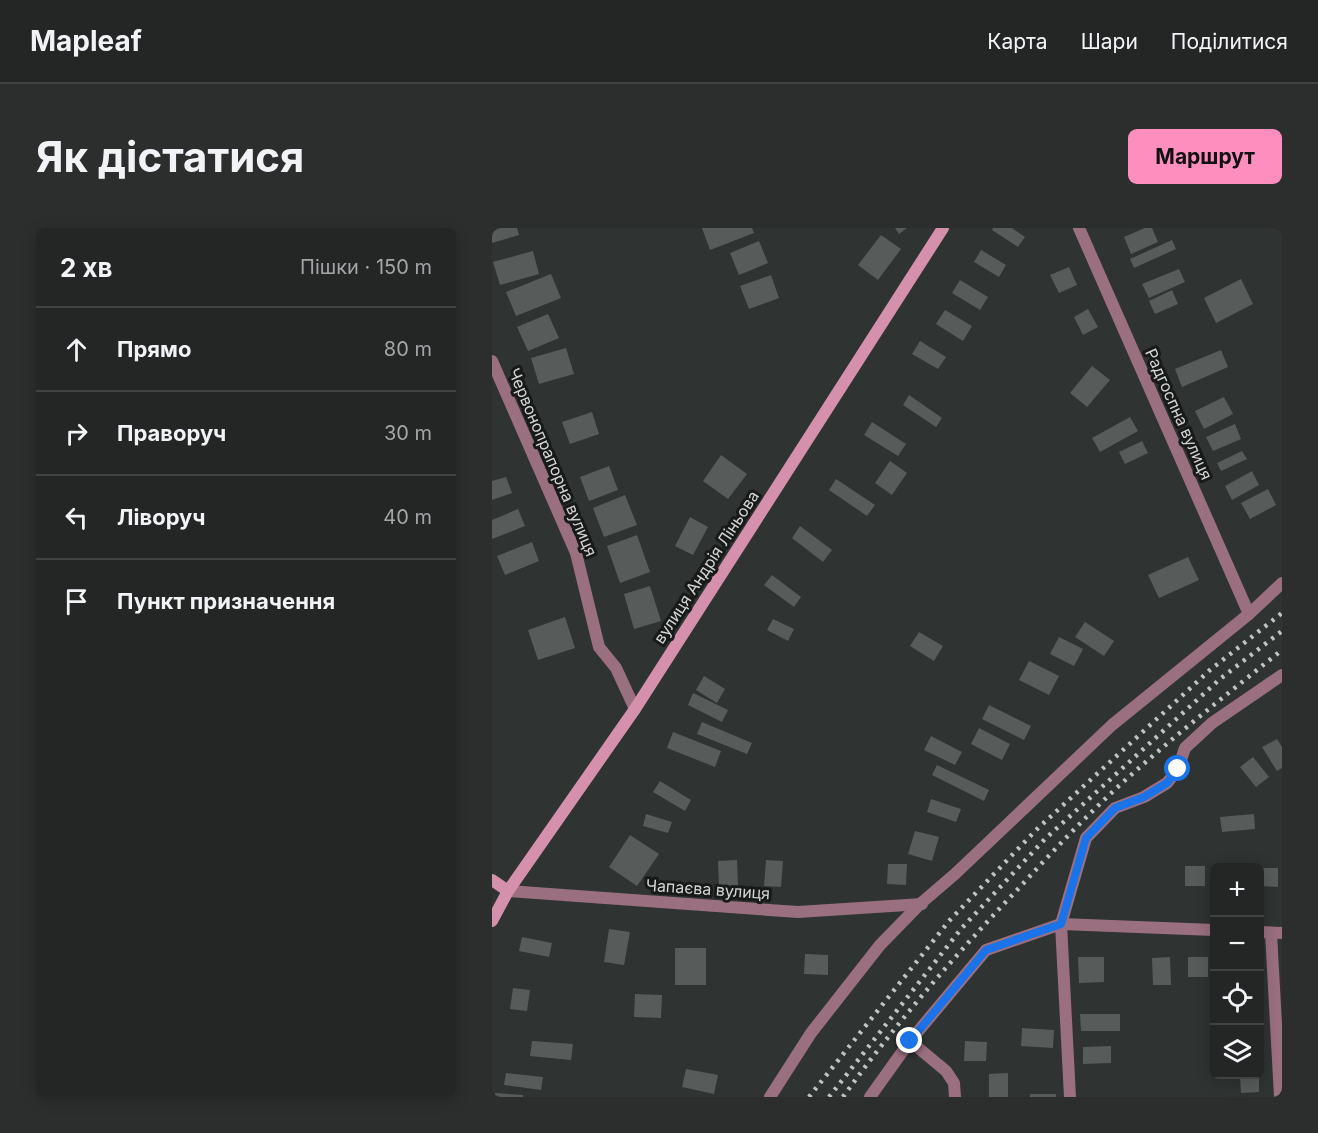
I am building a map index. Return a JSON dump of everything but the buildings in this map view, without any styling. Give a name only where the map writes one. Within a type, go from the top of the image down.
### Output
[{"type":"street","name":"вулиця Андрія Ліньова","points":[[492,921],[508,891],[635,709],[943,228]]},
{"type":"street","name":"Радгоспна вулиця","points":[[1079,228],[1249,614]]},
{"type":"street","name":"Червонопрапорна вулиця","points":[[492,361],[576,553],[599,647],[616,668],[635,709]]},
{"type":"street","points":[[770,1097],[811,1033],[880,945],[1112,725],[1249,614],[1282,583]]},
{"type":"street","points":[[1070,1097],[1061,924],[1086,838],[1115,808],[1144,797],[1167,783],[1178,769],[1185,748],[1212,723],[1282,675]]},
{"type":"street","points":[[492,880],[508,891]]},
{"type":"street","name":"Чапаєва вулиця","points":[[508,891],[798,912],[923,904]]},
{"type":"street","points":[[870,1097],[910,1041],[986,950],[1061,924],[1210,930]]},
{"type":"street","points":[[1271,933],[1280,1097]]},
{"type":"street","points":[[910,1041],[946,1071],[954,1083],[955,1097]]},
{"type":"railway","points":[[809,1097],[949,921],[1036,830],[1210,670],[1282,613]]},
{"type":"railway","points":[[829,1097],[961,929],[1045,839],[1220,679],[1282,631]]},
{"type":"railway","points":[[843,1097],[927,990],[972,938],[1069,835],[1141,767],[1282,650]]},
{"type":"route","points":[[910,1041],[986,950],[1061,924],[1086,838],[1115,808],[1144,797],[1167,783],[1178,769]]}]
